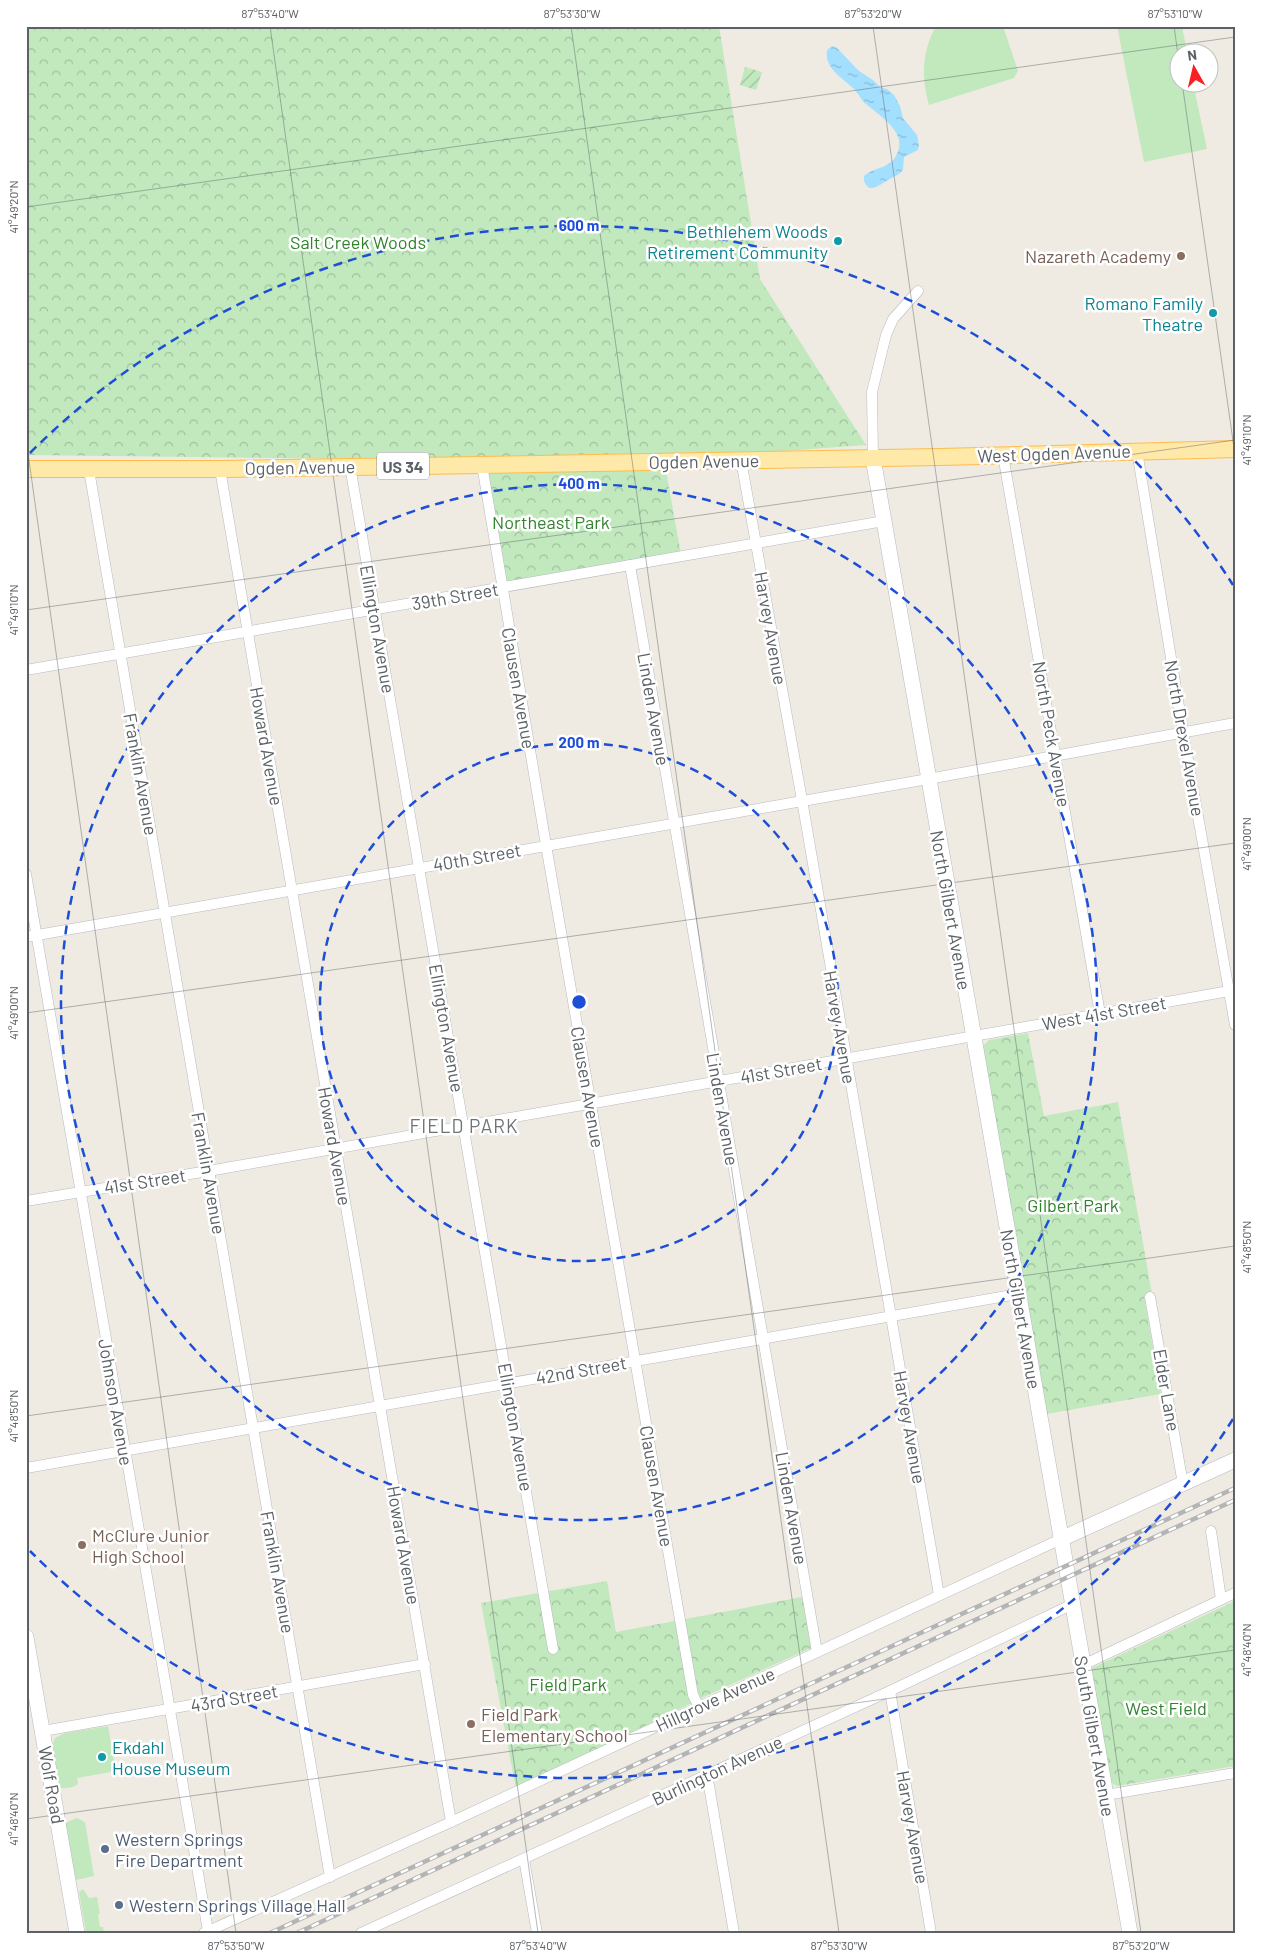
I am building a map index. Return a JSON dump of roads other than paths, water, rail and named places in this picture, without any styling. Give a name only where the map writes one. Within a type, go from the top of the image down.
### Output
[{"type":"main road","name":"West Ogden Avenue","points":[[873,458],[1235,449]]},
{"type":"main road","name":"Ogden Avenue","points":[[26,469],[220,469],[873,458]]},
{"type":"street","name":"North Gilbert Avenue","points":[[918,291],[896,314],[886,335],[872,392],[873,458],[1061,1539]]},
{"type":"street","name":"North Drexel Avenue","points":[[1137,451],[1183,732],[1232,990],[1235,1025]]},
{"type":"street","name":"North Peck Avenue","points":[[1003,455],[1100,1014]]},
{"type":"street","name":"Harvey Avenue","points":[[741,460],[802,800],[939,1595]]},
{"type":"street","name":"Clausen Avenue","points":[[482,465],[693,1695],[699,1707]]},
{"type":"street","name":"Ellington Avenue","points":[[350,466],[553,1649]]},
{"type":"street","name":"Howard Avenue","points":[[220,469],[451,1822]]},
{"type":"street","name":"Franklin Avenue","points":[[89,470],[330,1877]]},
{"type":"street","name":"39th Street","points":[[26,670],[884,521]]},
{"type":"street","name":"Linden Avenue","points":[[630,565],[817,1652]]},
{"type":"street","name":"40th Street","points":[[31,936],[1235,723]]},
{"type":"street","name":"Johnson Avenue","points":[[26,874],[31,936],[81,1192],[124,1451],[170,1709],[206,1932]]},
{"type":"street","name":"West 41st Street","points":[[973,1036],[1232,990]]},
{"type":"street","name":"41st Street","points":[[26,1201],[209,1171],[973,1036]]},
{"type":"street","name":"42nd Street","points":[[26,1468],[1018,1294]]},
{"type":"street","name":"Elder Lane","points":[[1150,1297],[1183,1484]]},
{"type":"street","points":[[1061,1539],[1235,1460]]},
{"type":"street","points":[[1211,1531],[1221,1599]]},
{"type":"street","name":"Hillgrove Avenue","points":[[206,1932],[451,1822],[1061,1539]]},
{"type":"street","name":"South Gilbert Avenue","points":[[1061,1539],[1130,1933]]},
{"type":"street","points":[[1083,1665],[1235,1593]]},
{"type":"street","name":"Burlington Avenue","points":[[361,1933],[890,1691],[1073,1604]]},
{"type":"street","name":"Wolf Road","points":[[26,1637],[77,1933]]},
{"type":"street","name":"43rd Street","points":[[43,1731],[424,1664]]},
{"type":"street","name":"Harvey Avenue","points":[[890,1691],[931,1933]]},
{"type":"street","points":[[1106,1795],[1235,1773]]},
{"type":"street","points":[[707,1774],[734,1933]]},
{"type":"street","points":[[524,1858],[537,1933]]},
{"type":"water","points":[[832,46],[837,48],[859,71],[894,95],[900,106],[903,118],[917,135],[918,150],[904,157],[903,170],[898,175],[876,187],[869,188],[864,181],[864,176],[887,165],[894,159],[899,150],[897,134],[831,68],[828,63],[827,50]]},
{"type":"railway","points":[[270,1933],[1235,1488]]},
{"type":"railway","points":[[297,1933],[1235,1500]]},
{"type":"place","name":"Bethlehem Woods Retirement Community","points":[[838,241]]},
{"type":"place","name":"Nazareth Academy","points":[[1181,256]]},
{"type":"place","name":"Romano Family Theatre","points":[[1213,313]]},
{"type":"place","name":"McClure Junior High School","points":[[82,1545]]},
{"type":"place","name":"Field Park Elementary School","points":[[471,1724]]},
{"type":"place","name":"Ekdahl House Museum","points":[[102,1757]]},
{"type":"place","name":"Western Springs Fire Department","points":[[105,1849]]},
{"type":"place","name":"Western Springs Village Hall","points":[[119,1905]]},
{"type":"district","name":"FIELD PARK","points":[[464,1125]]},
{"type":"park label","name":"Salt Creek Woods","points":[[358,242]]},
{"type":"park label","name":"Northeast Park","points":[[551,522]]},
{"type":"park label","name":"Gilbert Park","points":[[1073,1205]]},
{"type":"park label","name":"Field Park","points":[[568,1684]]},
{"type":"park label","name":"West Field","points":[[1166,1708]]}]
